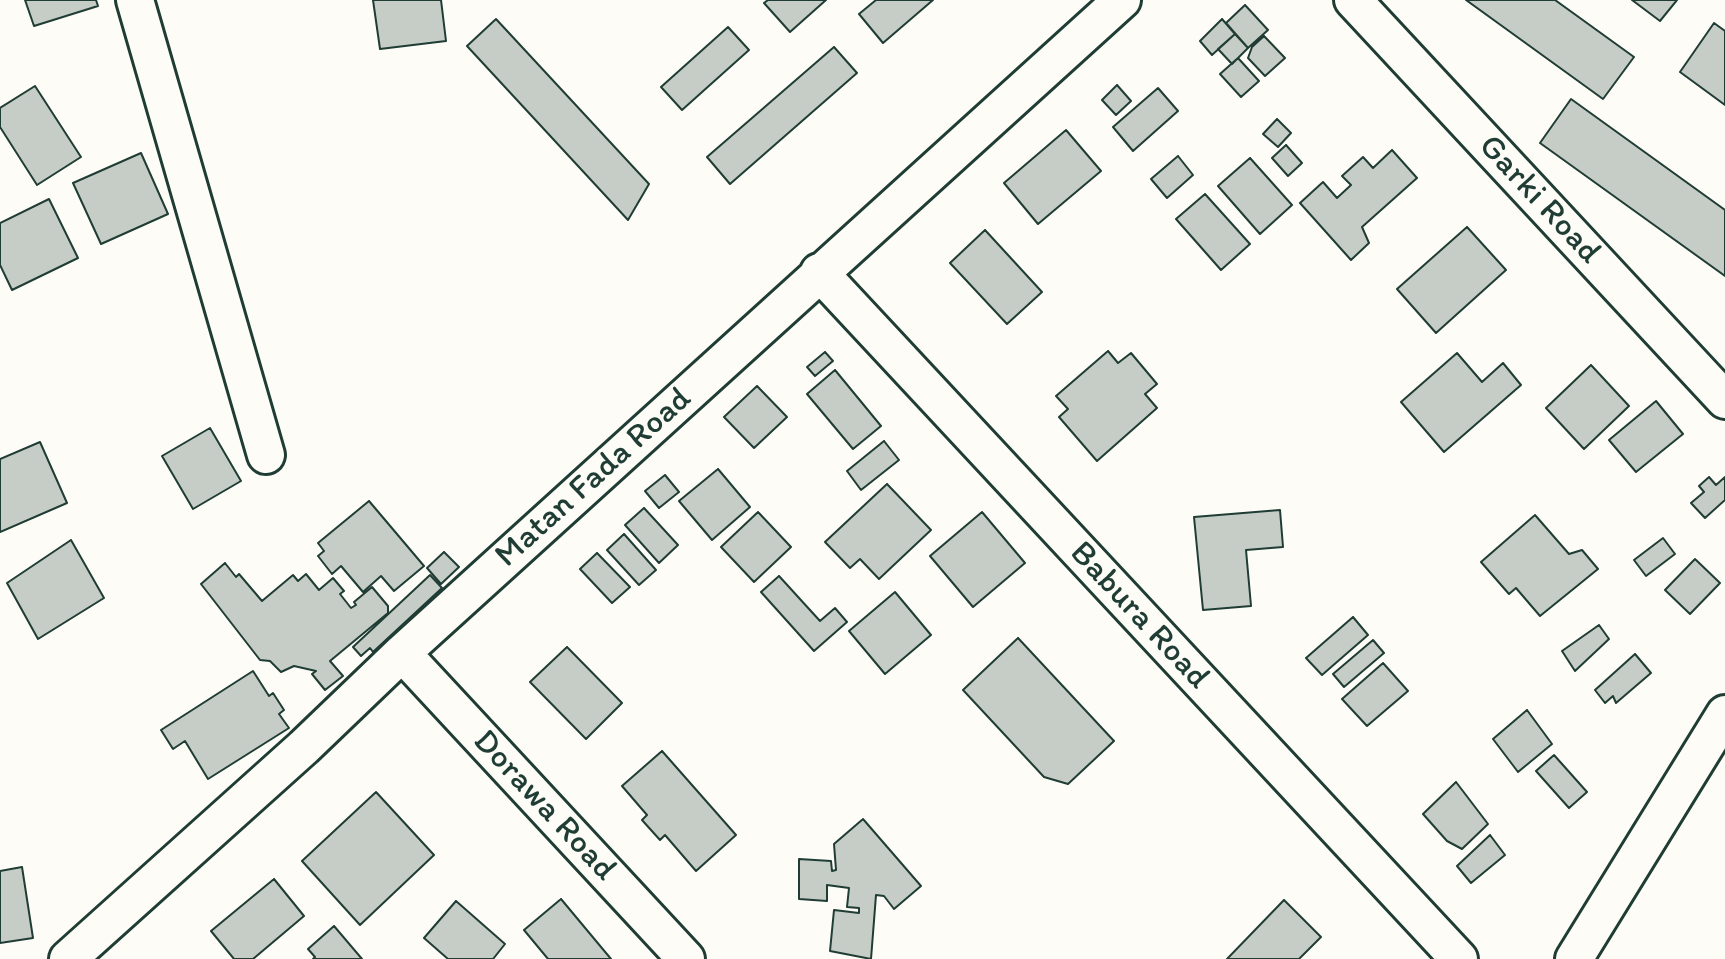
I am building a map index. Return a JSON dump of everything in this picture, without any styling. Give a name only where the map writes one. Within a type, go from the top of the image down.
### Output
[{"type":"street","points":[[135,0],[266,455]]},
{"type":"street","name":"Matan Fada Road","points":[[68,959],[304,747],[402,653],[819,272],[1122,0]]},
{"type":"street","name":"Garki Road","points":[[1353,0],[1725,400]]},
{"type":"street","name":"Babura Road","points":[[819,272],[1459,959]]},
{"type":"street","name":"Dorawa Road","points":[[402,653],[686,959]]},
{"type":"street","points":[[1574,959],[1725,714]]},
{"type":"building","points":[[25,0],[96,0],[98,6],[34,26]]},
{"type":"building","points":[[373,0],[441,0],[446,41],[380,49]]},
{"type":"building","points":[[768,0],[826,0],[790,32],[764,3]]},
{"type":"building","points":[[876,0],[933,0],[883,43],[859,14]]},
{"type":"building","points":[[1466,0],[1555,0],[1634,57],[1603,99]]},
{"type":"building","points":[[1632,0],[1677,0],[1660,21]]},
{"type":"building","points":[[1245,5],[1268,30],[1248,48],[1226,23]]},
{"type":"building","points":[[496,19],[649,184],[628,220],[467,46]]},
{"type":"building","points":[[1222,19],[1235,34],[1212,55],[1200,41]]},
{"type":"building","points":[[1714,23],[1725,31],[1725,105],[1680,72]]},
{"type":"building","points":[[728,27],[749,50],[682,110],[661,87]]},
{"type":"building","points":[[1235,34],[1248,48],[1232,64],[1218,49]]},
{"type":"building","points":[[1264,36],[1285,58],[1265,76],[1248,58],[1252,47]]},
{"type":"building","points":[[834,47],[857,73],[730,184],[707,157]]},
{"type":"building","points":[[1238,58],[1259,81],[1241,97],[1220,74]]},
{"type":"building","points":[[1117,85],[1131,101],[1116,115],[1102,100]]},
{"type":"building","points":[[35,86],[81,157],[37,185],[0,127],[0,108]]},
{"type":"building","points":[[1158,88],[1178,111],[1133,151],[1113,127]]},
{"type":"building","points":[[1571,99],[1725,210],[1725,276],[1540,143]]},
{"type":"building","points":[[1277,119],[1291,133],[1278,147],[1263,134]]},
{"type":"building","points":[[1066,130],[1101,171],[1038,224],[1004,183]]},
{"type":"building","points":[[1286,145],[1302,163],[1288,176],[1272,158]]},
{"type":"building","points":[[1392,150],[1417,178],[1362,227],[1369,243],[1351,260],[1300,203],[1323,182],[1337,198],[1351,185],[1342,176],[1363,157],[1373,168]]},
{"type":"building","points":[[141,153],[168,214],[101,244],[73,183]]},
{"type":"building","points":[[1178,156],[1193,175],[1167,198],[1151,179]]},
{"type":"building","points":[[1250,158],[1292,205],[1260,234],[1218,186]]},
{"type":"building","points":[[1205,194],[1250,244],[1221,270],[1176,219]]},
{"type":"building","points":[[49,199],[78,258],[12,290],[0,265],[0,223]]},
{"type":"building","points":[[1467,227],[1506,270],[1436,333],[1397,289]]},
{"type":"building","points":[[985,230],[1042,292],[1007,324],[950,263]]},
{"type":"building","points":[[1108,351],[1118,363],[1131,353],[1157,384],[1145,394],[1157,408],[1097,461],[1059,417],[1068,409],[1056,396]]},
{"type":"building","points":[[825,352],[833,361],[815,376],[807,367]]},
{"type":"building","points":[[1457,353],[1482,382],[1503,363],[1521,385],[1444,452],[1401,402]]},
{"type":"building","points":[[1591,365],[1629,406],[1584,449],[1546,408]]},
{"type":"building","points":[[835,370],[881,426],[853,449],[807,394]]},
{"type":"building","points":[[757,386],[787,417],[754,448],[724,417]]},
{"type":"building","points":[[1656,401],[1683,434],[1636,472],[1609,440]]},
{"type":"building","points":[[210,428],[241,481],[193,509],[162,456]]},
{"type":"building","points":[[884,441],[899,460],[861,490],[847,471]]},
{"type":"building","points":[[40,442],[67,503],[0,532],[0,459]]},
{"type":"building","points":[[718,469],[750,507],[712,540],[679,501]]},
{"type":"building","points":[[665,475],[679,492],[659,508],[645,491]]},
{"type":"building","points":[[1709,477],[1716,485],[1725,477],[1725,500],[1705,518],[1691,503],[1704,492],[1699,486]]},
{"type":"building","points":[[887,484],[931,530],[879,579],[860,559],[850,568],[825,542]]},
{"type":"building","points":[[369,501],[424,566],[394,591],[381,576],[363,592],[341,566],[332,574],[318,556],[324,551],[318,543]]},
{"type":"building","points":[[644,508],[678,545],[659,563],[625,525]]},
{"type":"building","points":[[1280,510],[1283,547],[1246,550],[1251,606],[1203,610],[1194,517]]},
{"type":"building","points":[[758,512],[791,547],[754,582],[721,547]]},
{"type":"building","points":[[982,512],[1025,563],[973,607],[930,556]]},
{"type":"building","points":[[1535,515],[1569,554],[1582,550],[1598,569],[1540,616],[1516,588],[1509,594],[1481,562]]},
{"type":"building","points":[[624,534],[656,570],[639,585],[607,550]]},
{"type":"building","points":[[1663,538],[1675,554],[1646,576],[1634,560]]},
{"type":"building","points":[[71,540],[104,598],[38,639],[7,583]]},
{"type":"building","points":[[444,552],[459,567],[441,584],[427,568]]},
{"type":"building","points":[[597,553],[630,587],[612,603],[580,569]]},
{"type":"building","points":[[1695,559],[1720,583],[1690,614],[1665,590]]},
{"type":"building","points":[[225,563],[262,601],[293,575],[298,581],[306,574],[319,590],[333,578],[344,591],[340,594],[351,608],[372,587],[388,606],[388,613],[330,661],[343,676],[325,690],[312,674],[316,671],[294,666],[281,672],[270,661],[260,660],[201,584]]},
{"type":"building","points":[[430,575],[442,588],[373,652],[370,648],[361,656],[353,647]]},
{"type":"building","points":[[779,576],[820,621],[835,608],[847,622],[814,651],[761,592]]},
{"type":"building","points":[[895,592],[931,635],[885,674],[849,631]]},
{"type":"building","points":[[1353,617],[1368,635],[1322,675],[1306,658]]},
{"type":"building","points":[[1599,625],[1609,639],[1575,671],[1562,651]]},
{"type":"building","points":[[1018,638],[1114,741],[1068,784],[1044,777],[963,690]]},
{"type":"building","points":[[1373,640],[1384,653],[1344,687],[1333,674]]},
{"type":"building","points":[[567,647],[622,703],[586,739],[530,682]]},
{"type":"building","points":[[1635,654],[1651,673],[1616,703],[1613,696],[1605,703],[1595,690]]},
{"type":"building","points":[[1383,663],[1408,691],[1367,726],[1342,699]]},
{"type":"building","points":[[253,671],[269,696],[273,693],[284,710],[279,714],[289,728],[208,779],[185,741],[173,749],[161,730]]},
{"type":"building","points":[[1527,710],[1552,744],[1518,772],[1493,739]]},
{"type":"building","points":[[662,751],[736,835],[696,871],[665,835],[660,840],[642,820],[647,815],[622,786]]},
{"type":"building","points":[[1554,755],[1587,792],[1569,808],[1536,771]]},
{"type":"building","points":[[1456,782],[1488,824],[1462,849],[1447,841],[1423,814]]},
{"type":"building","points":[[376,792],[434,855],[360,925],[302,861]]},
{"type":"building","points":[[863,819],[921,886],[894,909],[884,896],[876,895],[871,959],[830,951],[834,910],[859,913],[859,908],[847,907],[849,888],[827,885],[827,901],[799,899],[799,859],[831,861],[832,871],[836,870],[834,844]]},
{"type":"building","points":[[1490,835],[1505,855],[1471,883],[1457,866]]},
{"type":"building","points":[[22,867],[33,938],[0,943],[0,871]]},
{"type":"building","points":[[274,879],[304,916],[253,959],[234,959],[211,931]]},
{"type":"building","points":[[561,899],[611,959],[548,959],[524,930]]},
{"type":"building","points":[[1284,900],[1321,937],[1299,959],[1227,959]]},
{"type":"building","points":[[456,901],[505,944],[493,959],[448,959],[424,938]]},
{"type":"building","points":[[334,926],[362,959],[313,959],[315,957],[308,949]]}]
